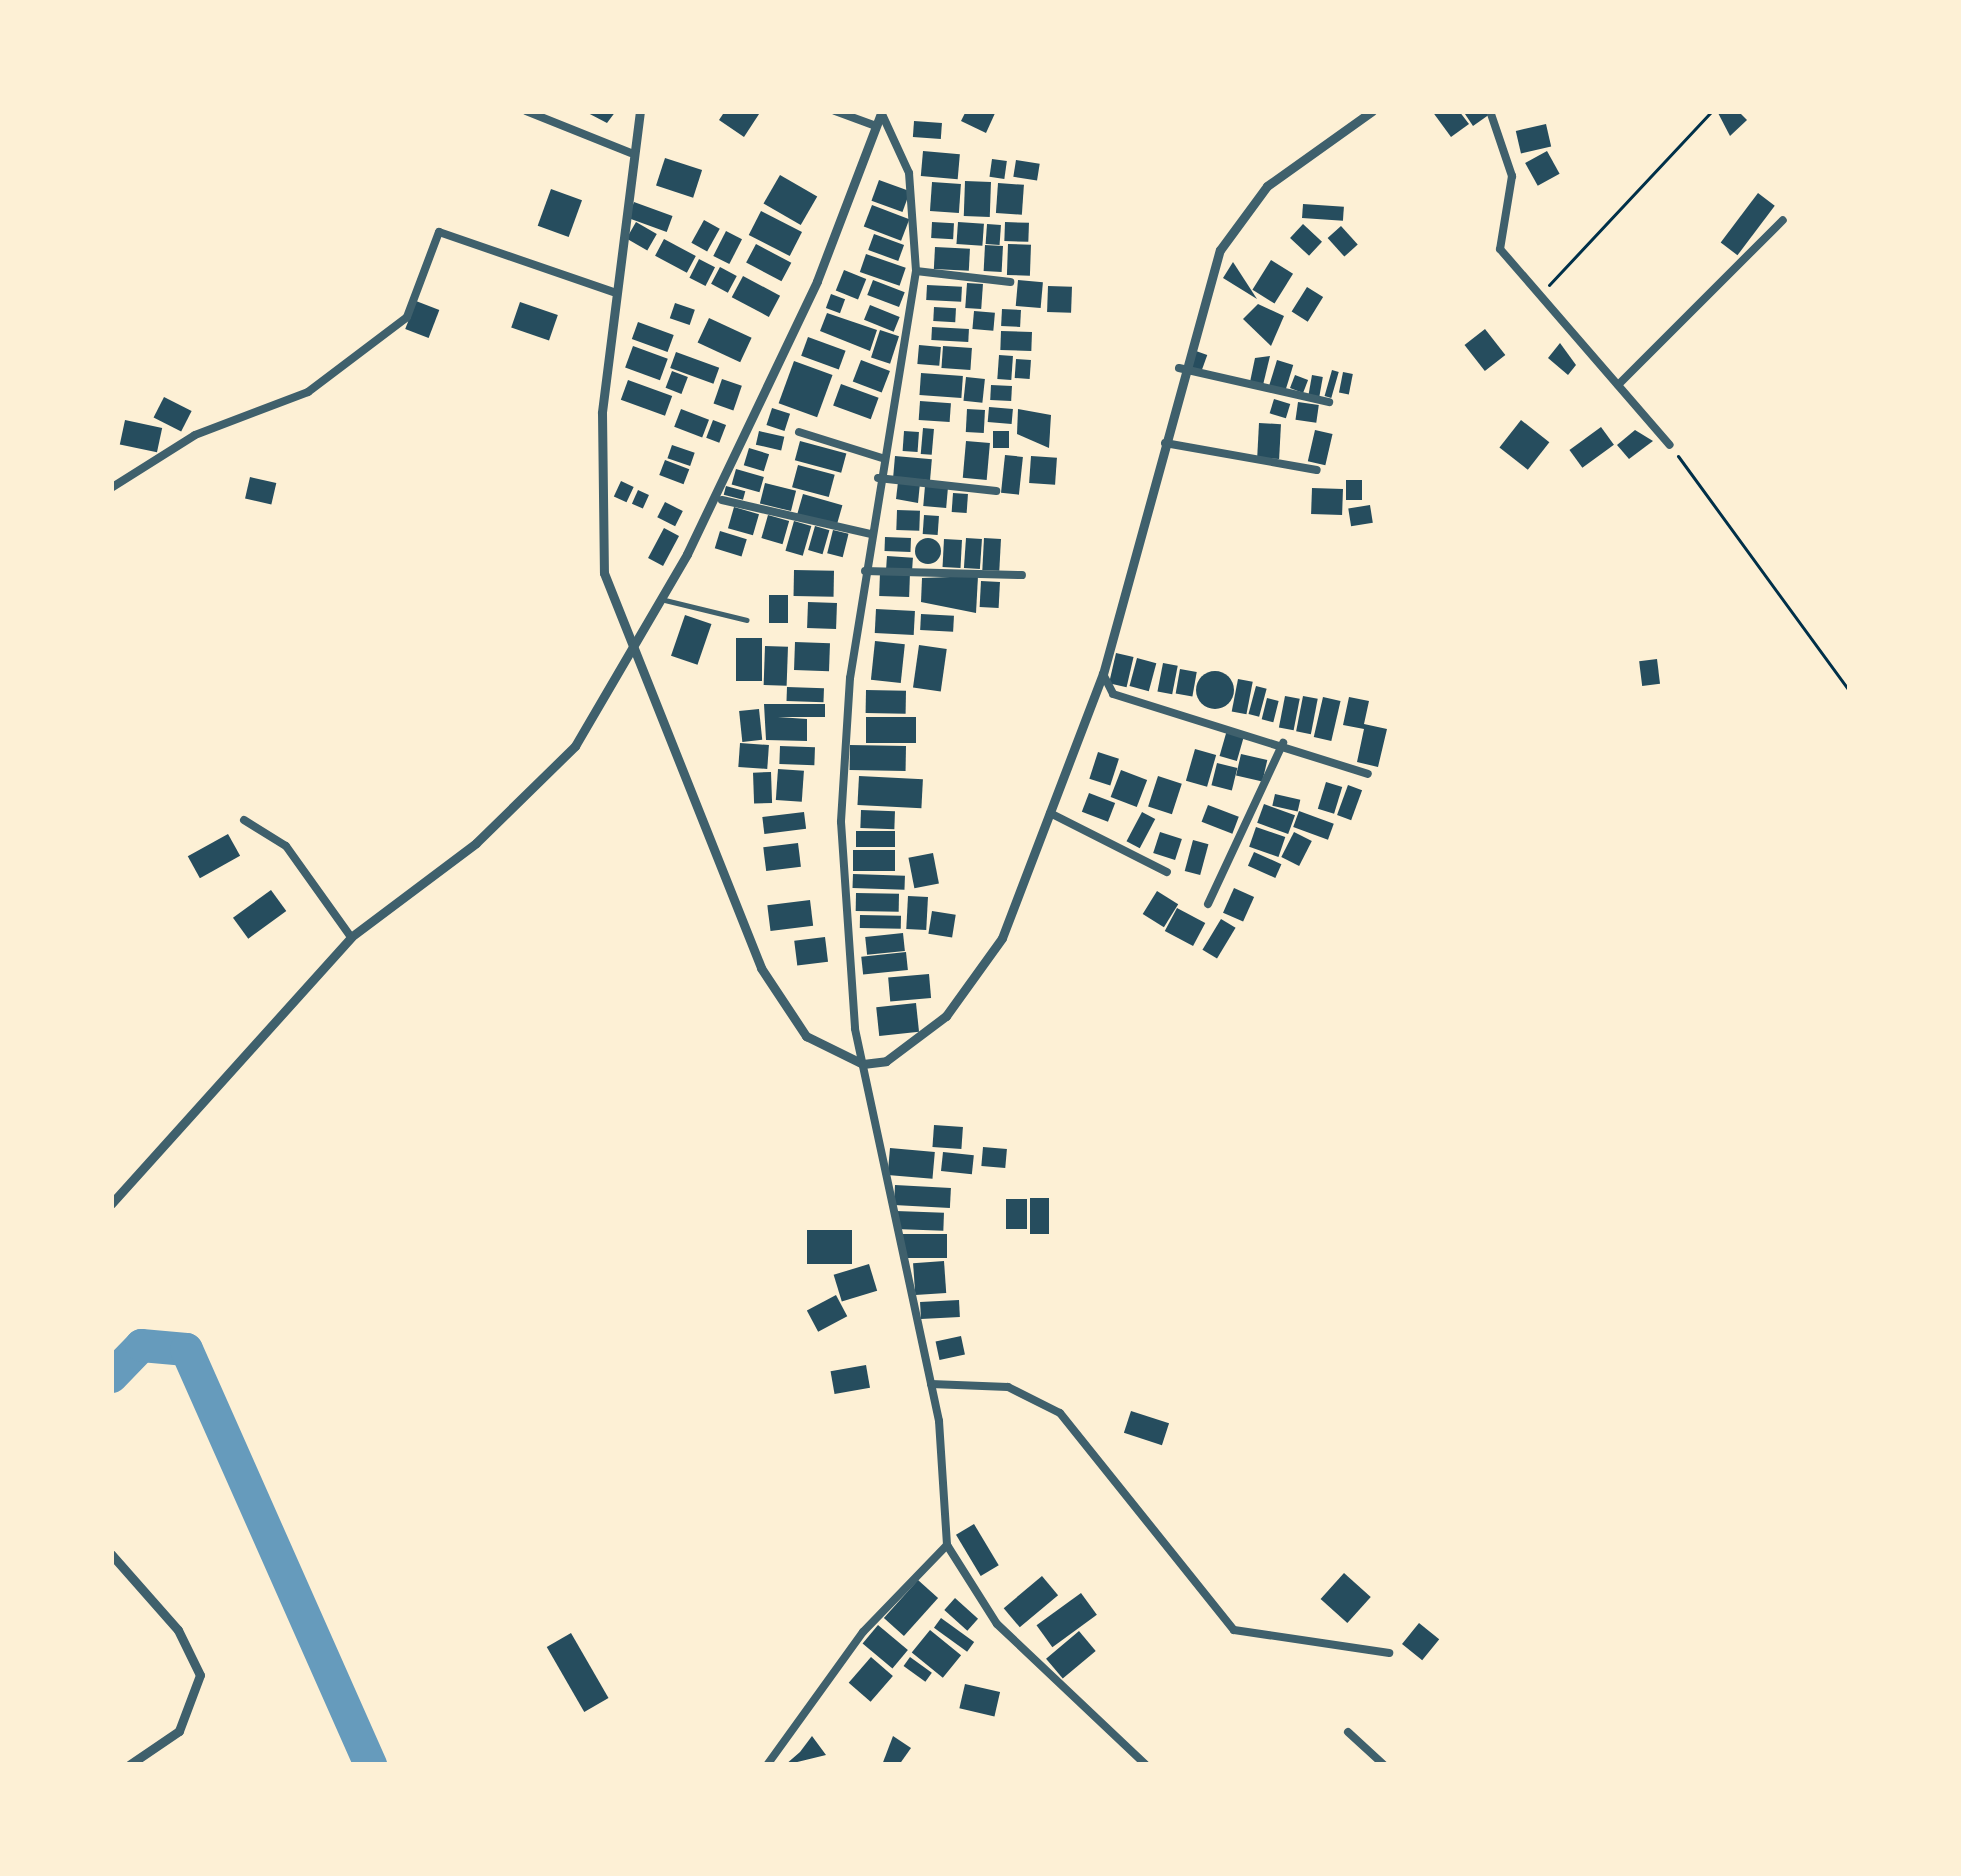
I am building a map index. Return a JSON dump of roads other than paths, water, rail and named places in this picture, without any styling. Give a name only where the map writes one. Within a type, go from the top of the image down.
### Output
[{"type":"street","points":[[526,111],[631,153]]},
{"type":"street","points":[[640,111],[613,292],[597,494],[604,573],[761,968],[806,1036],[863,1064],[886,1061],[966,995],[1002,938],[1103,674],[1179,368],[1242,216],[1372,111]]},
{"type":"street","points":[[835,111],[876,127]]},
{"type":"street","points":[[111,1204],[351,937],[535,790],[633,654],[817,281],[882,111]]},
{"type":"street","points":[[882,111],[909,173],[916,271],[870,534],[842,822],[863,1064],[931,1384],[947,1545],[998,1624],[1146,1765]]},
{"type":"street","points":[[1490,111],[1512,176],[1500,249],[1536,300],[1670,445]]},
{"type":"street","points":[[1618,385],[1783,220]]},
{"type":"street","points":[[111,488],[195,435],[308,392],[407,317],[439,232],[613,292]]},
{"type":"street","points":[[916,271],[1010,282]]},
{"type":"street","points":[[1179,368],[1329,402]]},
{"type":"street","points":[[799,432],[882,458]]},
{"type":"street","points":[[1164,442],[1317,470]]},
{"type":"street","points":[[878,478],[996,490]]},
{"type":"street","points":[[722,500],[870,534]]},
{"type":"street","points":[[865,572],[1022,575]]},
{"type":"street","points":[[1103,674],[1114,694],[1283,743],[1367,774]]},
{"type":"street","points":[[1208,904],[1283,743]]},
{"type":"street","points":[[1050,813],[1168,872]]},
{"type":"street","points":[[244,820],[286,846],[351,937]]},
{"type":"street","points":[[931,1384],[1008,1387],[1060,1412],[1234,1630],[1389,1653]]},
{"type":"street","points":[[767,1765],[863,1632],[947,1545]]},
{"type":"street","points":[[111,1554],[178,1630],[200,1675],[179,1731],[129,1765]]},
{"type":"street","points":[[1348,1732],[1384,1765]]},
{"type":"lane","points":[[663,600],[747,620]]},
{"type":"waterway","points":[[111,1376],[141,1345],[186,1349],[370,1765]]}]
